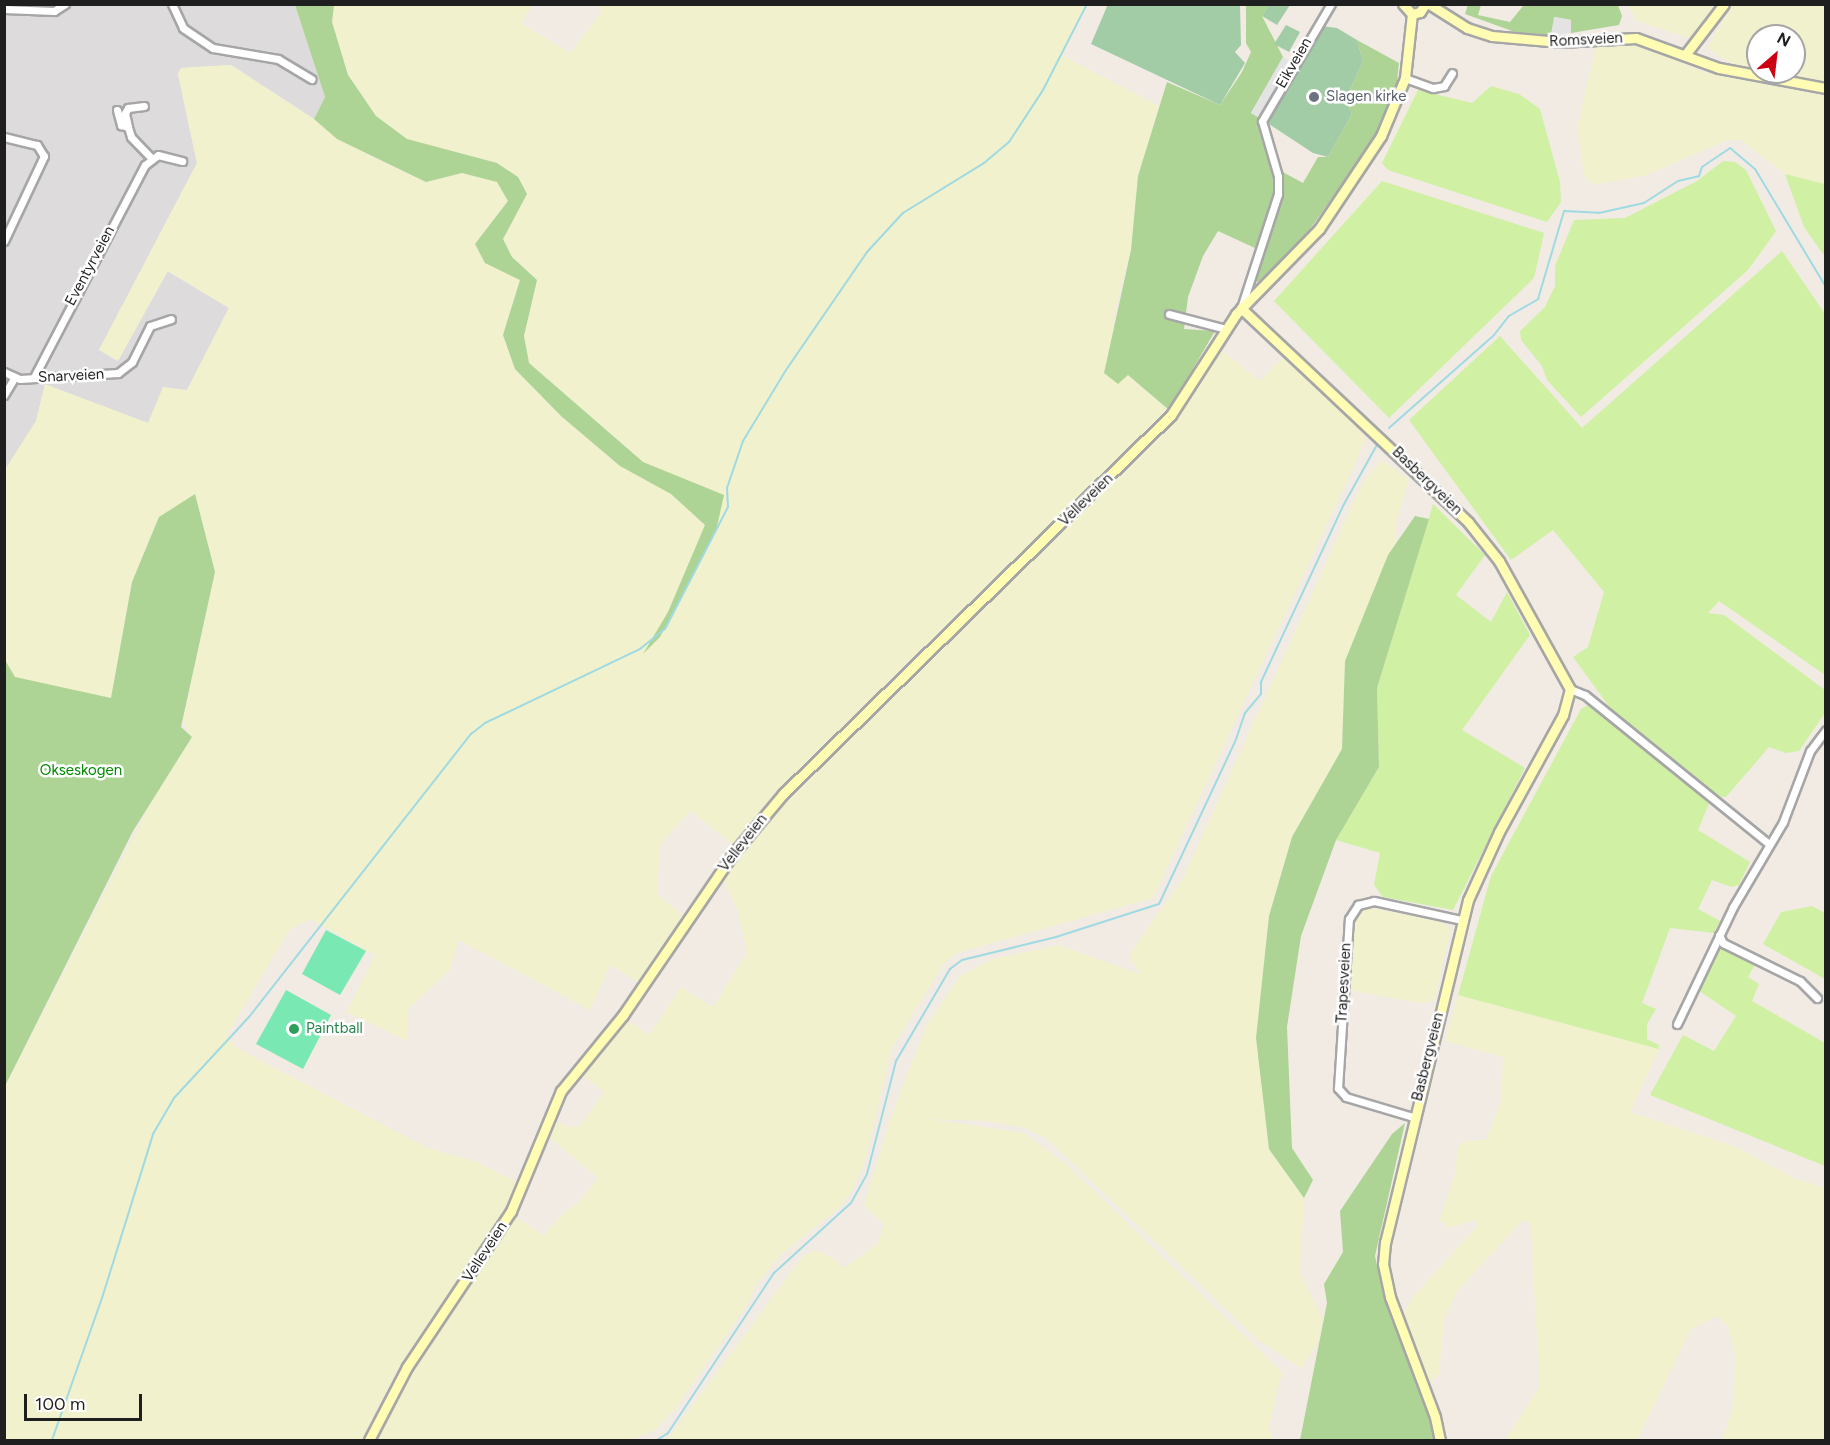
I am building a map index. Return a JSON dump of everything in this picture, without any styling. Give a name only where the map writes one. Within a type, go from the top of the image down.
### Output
[{"type":"main road","points":[[1403,4],[1412,14],[1420,12],[1427,4]]},
{"type":"main road","name":"Romsveien","points":[[1427,4],[1467,28],[1492,36],[1560,42],[1636,38],[1719,68],[1826,88]]},
{"type":"main road","points":[[1685,55],[1724,4]]},
{"type":"main road","name":"Velleveien","points":[[369,1440],[407,1367],[511,1211],[561,1091],[623,1015],[752,829],[1156,430],[1181,401],[1226,329],[1242,308],[1300,251],[1338,203],[1381,136],[1405,78],[1412,14]]},
{"type":"main road","name":"Basbergveien","points":[[1242,308],[1468,522],[1498,561],[1570,689],[1563,715],[1483,863],[1461,920],[1384,1242],[1383,1264],[1390,1297],[1435,1417],[1440,1440]]},
{"type":"street","points":[[4,9],[54,11],[65,4]]},
{"type":"street","points":[[172,4],[183,28],[213,48],[278,59],[311,79]]},
{"type":"street","name":"Eikveien","points":[[1261,124],[1331,4]]},
{"type":"street","points":[[1405,78],[1433,88],[1444,87],[1452,73]]},
{"type":"street","points":[[144,106],[128,108],[125,113],[131,136],[151,158],[163,156],[182,161]]},
{"type":"street","points":[[117,110],[121,125],[128,127]]},
{"type":"street","name":"Velleveien","points":[[1242,308],[1279,188],[1261,124]]},
{"type":"street","points":[[4,137],[43,150],[39,168],[4,241]]},
{"type":"street","name":"Eventyrveien","points":[[34,377],[74,296],[151,158]]},
{"type":"street","points":[[1169,314],[1189,322],[1226,329]]},
{"type":"street","name":"Snarveien","points":[[4,372],[15,377],[34,377],[121,372],[132,362],[150,326],[171,319]]},
{"type":"street","points":[[4,395],[15,377]]},
{"type":"street","points":[[1570,689],[1585,695],[1769,844]]},
{"type":"street","points":[[1677,1024],[1719,935],[1783,822],[1810,751],[1826,730]]},
{"type":"street","name":"Trapesveien","points":[[1413,1117],[1346,1097],[1338,1088],[1348,919],[1358,905],[1374,901],[1461,920]]},
{"type":"street","points":[[1719,935],[1723,943],[1800,981],[1817,998]]},
{"type":"shaded area","points":[[5,5],[295,5],[325,97],[314,119],[231,65],[181,68],[178,74],[197,163],[99,350],[118,361],[167,271],[229,308],[187,390],[148,423],[45,385],[36,421],[5,471]]},
{"type":"shaded area","points":[[1554,17],[1571,20],[1571,33],[1551,35]]},
{"type":"shaded area","points":[[1283,57],[1293,63],[1261,118],[1251,113]]},
{"type":"green space","points":[[1108,4],[1240,5],[1241,45],[1235,52],[1245,63],[1220,105],[1091,44]]},
{"type":"green space","points":[[1468,4],[1481,5],[1478,15],[1510,22],[1524,5],[1618,5],[1622,16],[1619,25],[1571,33],[1571,20],[1555,17],[1551,35],[1515,32],[1465,14]]},
{"type":"green space","points":[[1733,4],[1825,5],[1825,83],[1806,79],[1806,24],[1746,24],[1746,67],[1732,64],[1707,48]]},
{"type":"green space","points":[[295,5],[334,5],[332,22],[348,75],[376,116],[407,139],[497,163],[518,177],[527,194],[503,239],[512,257],[537,280],[524,336],[529,363],[643,462],[724,495],[716,531],[660,637],[643,654],[668,612],[705,525],[671,494],[620,466],[561,416],[515,369],[503,335],[520,280],[485,263],[475,244],[508,201],[497,182],[462,173],[426,182],[337,139],[314,119],[325,97]]},
{"type":"green space","points":[[334,5],[532,5],[521,23],[570,53],[602,12],[598,5],[1086,5],[1063,56],[1159,106],[1138,176],[1131,250],[1113,318],[1127,375],[1169,410],[777,798],[735,846],[690,811],[660,845],[657,894],[684,917],[641,984],[610,965],[590,1010],[459,940],[449,971],[408,1009],[407,1041],[347,1012],[375,955],[310,919],[289,930],[227,1035],[237,1048],[428,1148],[477,1162],[519,1183],[497,1224],[395,1374],[362,1440],[5,1440],[5,1087],[152,801],[191,738],[183,720],[215,572],[195,495],[159,517],[132,582],[111,699],[15,677],[4,660],[4,471],[36,421],[45,384],[148,423],[163,387],[187,390],[229,308],[168,271],[118,361],[99,350],[197,163],[178,74],[181,68],[231,65],[314,119],[337,139],[425,182],[462,173],[497,182],[508,200],[475,244],[485,263],[520,280],[503,335],[515,369],[561,416],[620,466],[671,494],[705,525],[668,612],[645,652],[715,531],[678,479],[643,462],[529,363],[524,336],[537,280],[512,257],[503,239],[527,193],[518,177],[497,163],[407,139],[376,116],[348,75],[332,22]]},
{"type":"green space","points":[[1246,5],[1269,5],[1262,16],[1283,57],[1251,113],[1266,122],[1279,170],[1303,183],[1318,157],[1328,157],[1352,114],[1346,99],[1363,61],[1357,40],[1399,63],[1396,91],[1385,121],[1301,242],[1258,282],[1251,280],[1255,248],[1218,231],[1203,256],[1188,297],[1184,329],[1215,331],[1169,410],[1128,375],[1118,384],[1104,373],[1131,250],[1138,176],[1167,82],[1220,105],[1242,72],[1251,52],[1246,43]]},
{"type":"green space","points":[[1269,5],[1290,5],[1277,25],[1262,16]]},
{"type":"green space","points":[[1627,5],[1717,5],[1692,39],[1637,21]]},
{"type":"green space","points":[[1286,25],[1300,32],[1289,52],[1274,44]]},
{"type":"green space","points":[[1321,26],[1337,28],[1357,40],[1363,61],[1346,99],[1352,114],[1328,157],[1313,153],[1266,122]]},
{"type":"green space","points":[[1616,44],[1643,46],[1700,71],[1746,80],[1746,84],[1765,84],[1825,96],[1825,184],[1785,174],[1741,140],[1728,140],[1647,175],[1594,185],[1584,176],[1577,127],[1596,47]]},
{"type":"green space","points":[[1491,86],[1519,94],[1540,109],[1560,182],[1561,202],[1547,222],[1388,170],[1382,163],[1418,90],[1472,103]]},
{"type":"green space","points":[[1723,161],[1735,162],[1746,170],[1776,231],[1748,270],[1581,417],[1547,380],[1542,366],[1521,340],[1520,331],[1545,307],[1555,286],[1555,266],[1574,220],[1625,218],[1697,181]]},
{"type":"green space","points":[[1785,174],[1825,184],[1825,257],[1804,227]]},
{"type":"green space","points":[[1382,181],[1544,233],[1534,278],[1389,418],[1274,301]]},
{"type":"green space","points":[[1782,251],[1825,314],[1825,675],[1719,601],[1708,613],[1724,615],[1825,690],[1825,713],[1799,751],[1786,753],[1769,747],[1726,797],[1714,796],[1613,712],[1573,657],[1588,647],[1604,592],[1553,530],[1511,560],[1409,420],[1500,336],[1582,428]]},
{"type":"green space","points":[[1221,350],[1260,381],[1281,359],[1290,361],[1363,430],[1366,440],[1153,898],[957,953],[944,963],[891,1050],[866,1158],[854,1187],[841,1206],[781,1255],[755,1286],[748,1304],[675,1409],[654,1431],[630,1440],[374,1440],[415,1362],[515,1216],[544,1236],[558,1218],[581,1200],[598,1178],[546,1135],[551,1118],[569,1127],[580,1126],[604,1092],[581,1074],[625,1019],[649,1035],[681,987],[713,1007],[747,953],[738,911],[723,879],[751,838],[825,759],[1156,437],[1180,410]]},
{"type":"green space","points":[[1381,460],[1409,479],[1395,527],[1396,543],[1345,661],[1342,749],[1292,837],[1269,916],[1290,1179],[1304,1198],[1300,1273],[1323,1319],[1318,1343],[1301,1368],[1258,1340],[1047,1139],[1023,1127],[985,1121],[929,1119],[1024,1133],[1066,1164],[1282,1372],[1269,1426],[1272,1440],[667,1440],[802,1257],[815,1250],[831,1257],[844,1268],[877,1244],[884,1225],[864,1205],[891,1117],[926,1026],[960,976],[993,959],[1059,945],[1140,974],[1130,958],[1131,952],[1183,878],[1361,486]]},
{"type":"green space","name":"Okseskogen","points":[[195,494],[215,572],[181,727],[192,737],[133,831],[5,1086],[5,660],[15,677],[111,698],[132,582],[159,517]]},
{"type":"green space","points":[[1433,504],[1485,555],[1456,595],[1491,622],[1507,592],[1530,635],[1462,730],[1525,768],[1453,910],[1383,897],[1374,885],[1380,853],[1336,840],[1379,767],[1377,688]]},
{"type":"green space","points":[[1415,516],[1429,519],[1377,688],[1379,767],[1336,840],[1301,936],[1287,1027],[1292,1148],[1313,1180],[1304,1198],[1269,1149],[1256,1038],[1269,916],[1292,837],[1342,749],[1345,661],[1388,555]]},
{"type":"green space","points":[[1590,704],[1710,801],[1698,830],[1750,862],[1739,885],[1731,887],[1712,880],[1698,909],[1720,921],[1714,933],[1670,928],[1642,1003],[1656,1009],[1647,1024],[1647,1039],[1659,1045],[1659,1049],[1458,995],[1491,876],[1581,709]]},
{"type":"green space","points":[[1812,906],[1825,913],[1825,979],[1763,944],[1781,912]]},
{"type":"green space","points":[[1365,907],[1440,921],[1451,929],[1434,1001],[1419,1003],[1349,990],[1355,919]]},
{"type":"green space","name":"Paintball","points":[[326,930],[366,951],[340,995],[302,974]]},
{"type":"green space","points":[[1722,944],[1755,965],[1748,977],[1759,984],[1752,1001],[1825,1043],[1825,1166],[1650,1095],[1683,1035],[1714,1051],[1736,1016],[1698,990]]},
{"type":"green space","name":"Paintball","points":[[286,990],[331,1015],[303,1069],[256,1044]]},
{"type":"green space","points":[[1458,995],[1659,1049],[1630,1112],[1737,1147],[1792,1177],[1825,1188],[1825,1440],[1722,1440],[1734,1405],[1735,1353],[1728,1327],[1717,1316],[1691,1329],[1637,1440],[1505,1440],[1540,1386],[1530,1223],[1523,1220],[1458,1290],[1444,1319],[1439,1374],[1432,1381],[1427,1379],[1402,1316],[1413,1297],[1478,1225],[1475,1220],[1448,1228],[1440,1220],[1455,1173],[1458,1148],[1463,1141],[1486,1140],[1501,1101],[1503,1057],[1445,1041]]},
{"type":"green space","points":[[1405,1123],[1375,1256],[1385,1301],[1428,1408],[1434,1440],[1300,1440],[1327,1303],[1324,1284],[1343,1252],[1340,1211],[1392,1134]]},
{"type":"waterway","points":[[52,1440],[103,1295],[153,1134],[174,1098],[249,1017],[471,734],[485,723],[640,649],[665,629],[728,507],[727,488],[743,441],[786,370],[867,252],[903,213],[984,163],[1009,142],[1043,90],[1087,4]]},
{"type":"waterway","points":[[1389,428],[1494,335],[1509,316],[1538,299],[1564,211],[1599,213],[1644,203],[1678,181],[1699,176],[1702,167],[1730,148],[1755,169],[1826,287]]},
{"type":"waterway","points":[[657,1440],[668,1433],[774,1273],[851,1203],[867,1174],[896,1061],[950,969],[962,960],[1056,937],[1159,904],[1235,742],[1245,713],[1261,694],[1261,682],[1343,506],[1377,445]]},
{"type":"place","name":"Slagen kirke","points":[[1314,97]]},
{"type":"place","name":"Paintball","points":[[294,1029]]}]
